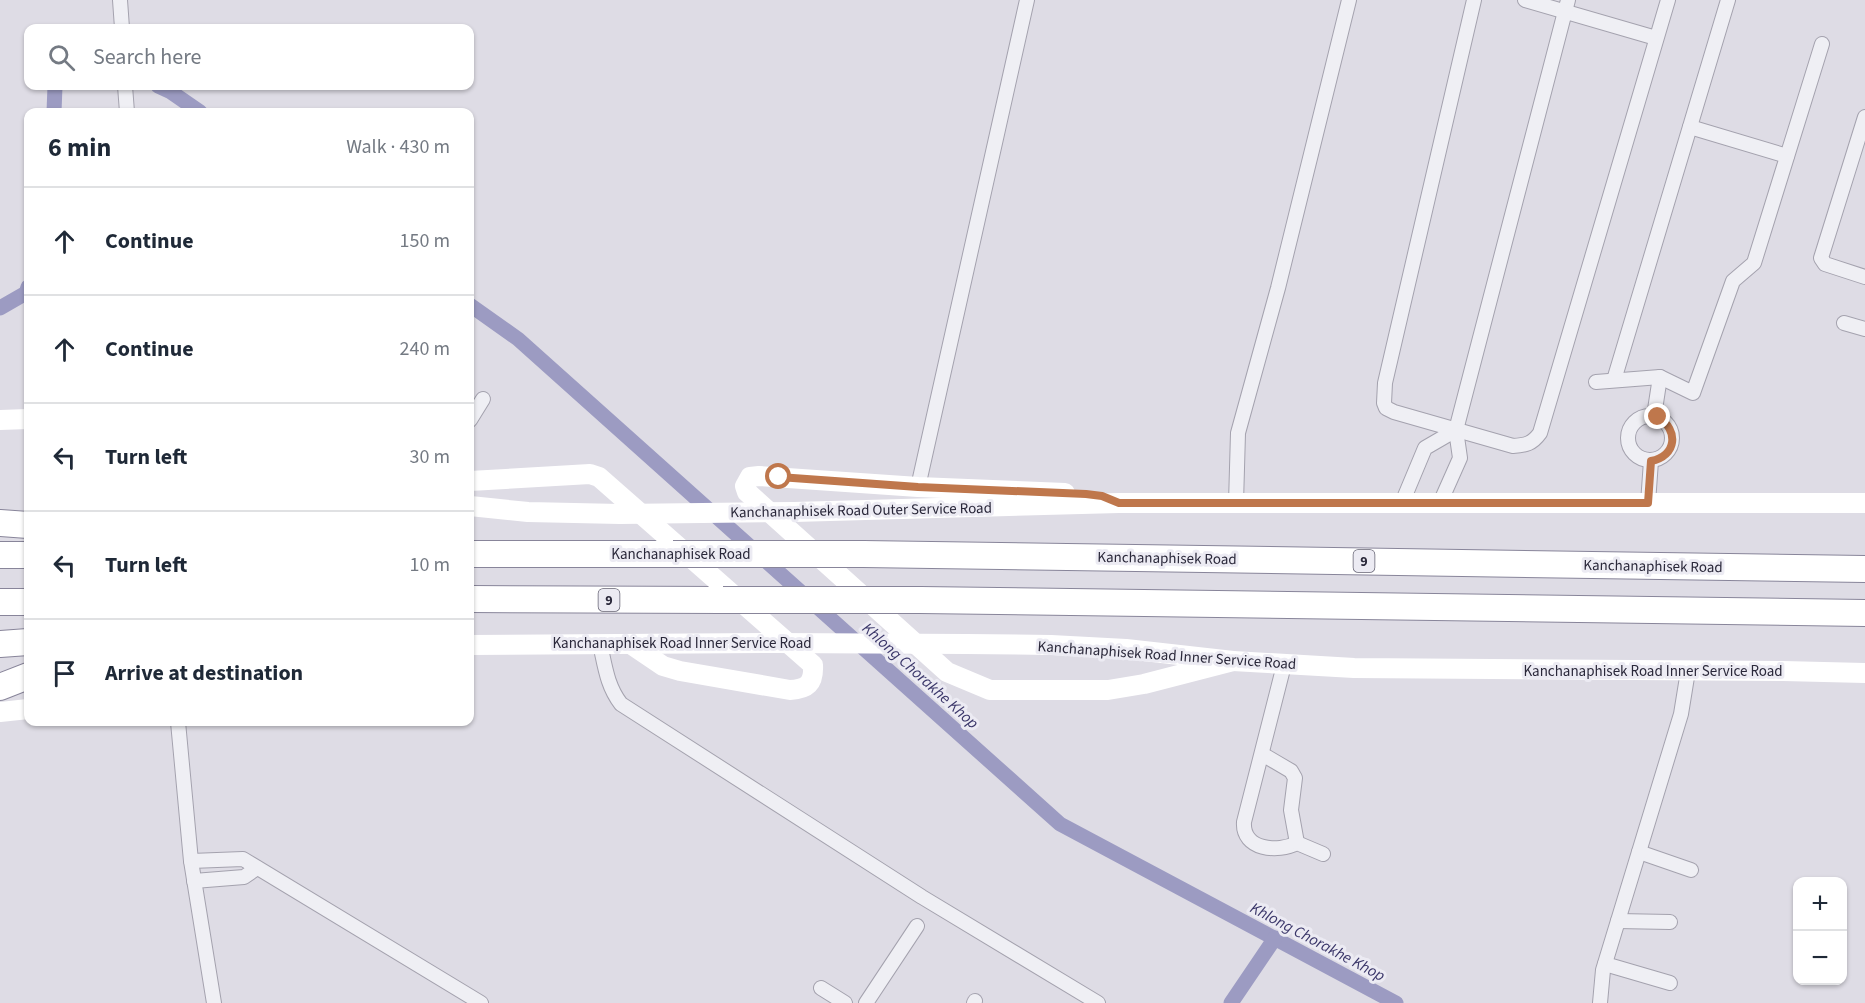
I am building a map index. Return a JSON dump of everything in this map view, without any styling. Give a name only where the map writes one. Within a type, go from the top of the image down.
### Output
[{"type":"highway","points":[[0,523],[24,525]]},
{"type":"highway","name":"Kanchanaphisek Road","points":[[474,554],[863,554],[1865,569]]},
{"type":"highway","points":[[0,555],[24,555]]},
{"type":"highway","name":"9","points":[[474,599],[920,600],[1865,613]]},
{"type":"highway","points":[[0,602],[24,602]]},
{"type":"highway","points":[[0,644],[24,642]]},
{"type":"highway","points":[[0,687],[24,678]]},
{"type":"main road","points":[[0,420],[24,419]]},
{"type":"main road","points":[[474,481],[590,474],[599,477],[813,665],[812,682],[807,687],[790,690],[680,671],[663,666],[632,645]]},
{"type":"main road","points":[[1119,503],[1102,496],[1086,494],[918,487],[759,476],[750,477],[745,486],[747,492],[947,672],[990,690],[1108,690],[1144,684],[1233,661]]},
{"type":"main road","name":"Kanchanaphisek Road Outer Service Road","points":[[474,506],[528,512],[620,514],[794,512],[1119,503],[1865,503]]},
{"type":"main road","name":"Kanchanaphisek Road Inner Service Road","points":[[474,645],[776,643],[1051,645],[1126,649],[1284,665],[1421,670],[1865,673]]},
{"type":"main road","points":[[0,712],[24,709]]},
{"type":"street","points":[[120,0],[122,24]]},
{"type":"street","points":[[918,487],[1027,0]]},
{"type":"street","points":[[1236,503],[1238,433],[1278,288],[1349,0]]},
{"type":"street","points":[[1474,0],[1385,383],[1384,403],[1386,408],[1394,412],[1513,446],[1534,442],[1540,433],[1668,0]]},
{"type":"street","points":[[1525,0],[1567,5],[1656,38]]},
{"type":"street","points":[[1614,380],[1728,0]]},
{"type":"street","points":[[1440,503],[1460,458],[1456,430],[1567,5]]},
{"type":"street","points":[[1596,382],[1660,377],[1693,393],[1734,282],[1754,264],[1822,44]]},
{"type":"street","points":[[125,90],[127,108]]},
{"type":"street","points":[[1865,117],[1821,258],[1825,264],[1865,277]]},
{"type":"street","points":[[1690,127],[1787,156]]},
{"type":"street","points":[[1844,323],[1865,329]]},
{"type":"street","points":[[1654,416],[1660,377]]},
{"type":"street","points":[[474,414],[483,399]]},
{"type":"street","points":[[1654,416],[1669,426],[1672,441],[1666,454],[1651,461],[1634,454],[1627,441],[1628,433],[1636,420],[1654,416]]},
{"type":"street","points":[[1402,503],[1425,448],[1456,430]]},
{"type":"street","points":[[1648,503],[1651,461]]},
{"type":"street","points":[[600,644],[608,682],[612,693],[621,704],[922,897],[1098,1003]]},
{"type":"street","points":[[1284,665],[1244,822],[1244,831],[1250,841],[1270,849],[1288,848],[1298,843]]},
{"type":"street","points":[[1600,1003],[1605,964],[1681,714],[1688,671]]},
{"type":"street","points":[[178,726],[191,861],[214,1003]]},
{"type":"street","points":[[1262,754],[1291,771],[1295,778],[1291,810],[1298,843]]},
{"type":"street","points":[[1298,843],[1323,854]]},
{"type":"street","points":[[1639,852],[1691,870]]},
{"type":"street","points":[[191,861],[243,859],[481,1003]]},
{"type":"street","points":[[194,881],[244,877],[257,868]]},
{"type":"street","points":[[1618,921],[1670,922]]},
{"type":"street","points":[[866,1003],[917,926]]},
{"type":"street","points":[[1605,964],[1670,983]]},
{"type":"street","points":[[821,988],[845,1003]]},
{"type":"waterway","name":"Khlong Chorakhe Khop","points":[[54,108],[55,90]]},
{"type":"waterway","name":"Khlong Chorakhe Khop","points":[[167,90],[194,108]]},
{"type":"waterway","name":"Khlong Chorakhe Khop","points":[[0,308],[24,294]]},
{"type":"waterway","name":"Khlong Chorakhe Khop","points":[[474,308],[518,339],[1060,824],[1396,1003]]},
{"type":"waterway","points":[[1231,1003],[1275,938]]},
{"type":"route","points":[[779,477],[918,487],[1086,494],[1102,496],[1119,503],[1648,503],[1651,461],[1666,454],[1672,441],[1669,426],[1658,417]]}]
